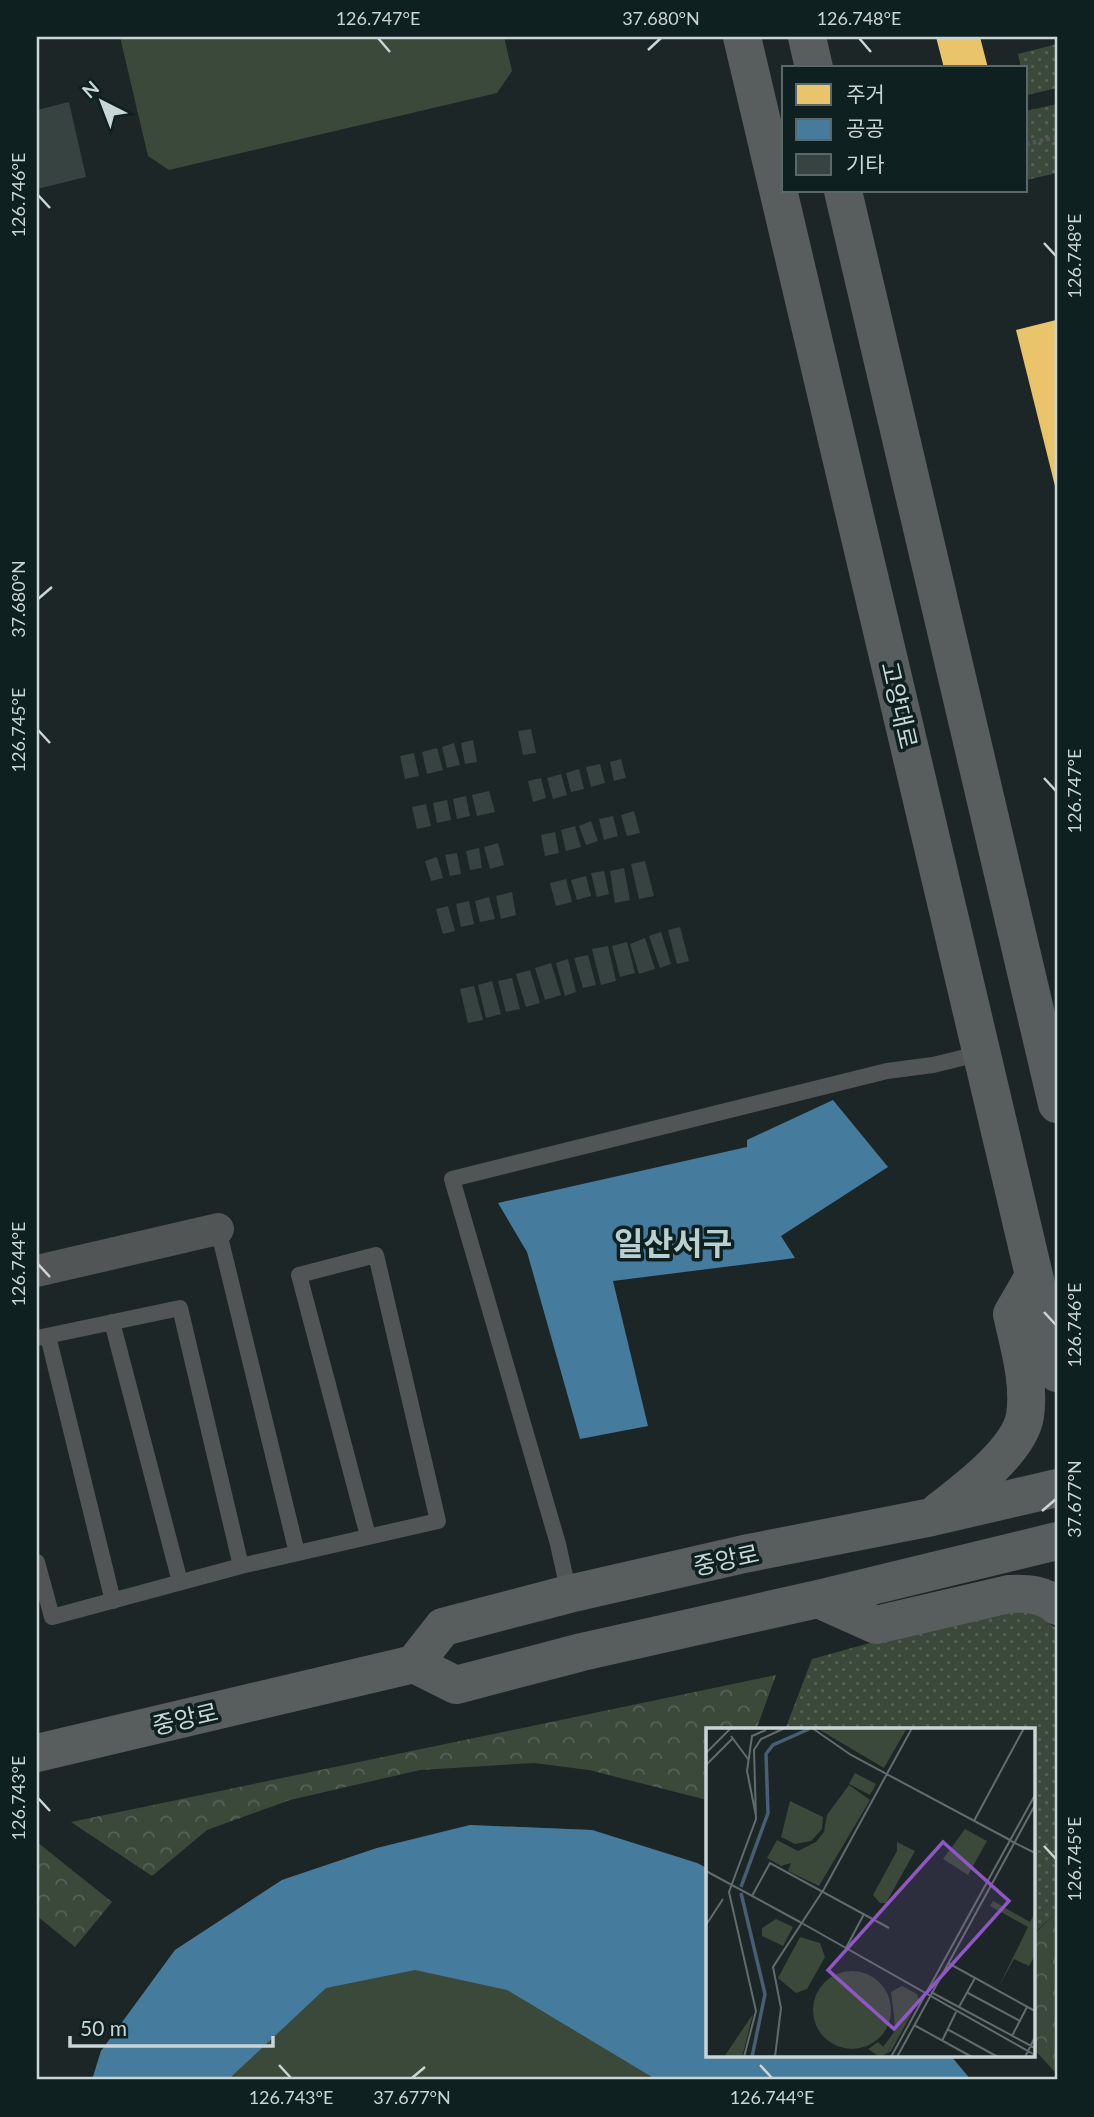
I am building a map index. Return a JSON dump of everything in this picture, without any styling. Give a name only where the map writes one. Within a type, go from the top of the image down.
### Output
[{"type":"main road","name":"고양대로","points":[[742,37],[1057,1373]]},
{"type":"main road","points":[[807,37],[814,66]]},
{"type":"main road","points":[[843,192],[1057,1104]]},
{"type":"main road","points":[[932,1517],[973,1483],[1006,1450],[1024,1419],[1025,1376],[1012,1314],[1034,1276]]},
{"type":"main road","name":"중앙로","points":[[37,1753],[415,1664],[443,1626],[744,1554],[932,1517],[1057,1488]]},
{"type":"main road","points":[[415,1664],[456,1685],[582,1652],[1057,1541]]},
{"type":"main road","points":[[818,1599],[876,1625],[1009,1594],[1028,1593],[1049,1599],[1057,1606]]},
{"type":"street","points":[[37,1271],[218,1228]]},
{"type":"lane","points":[[569,1594],[558,1544],[452,1179],[874,1074],[933,1065],[982,1053]]},
{"type":"lane","points":[[218,1228],[297,1553]]},
{"type":"lane","points":[[37,1562],[52,1617],[241,1566],[438,1521],[376,1255],[299,1275],[368,1536]]},
{"type":"lane","points":[[113,1601],[42,1337],[180,1308],[241,1566]]},
{"type":"lane","points":[[113,1322],[180,1582]]},
{"type":"path","points":[[1028,144],[1057,137]]},
{"type":"green space","points":[[120,37],[504,37],[512,71],[497,93],[169,170],[148,156]]},
{"type":"green space","points":[[1057,44],[1057,88],[1028,95],[1028,66],[1021,66],[1018,54]]},
{"type":"green space","points":[[1057,104],[1057,173],[1028,180],[1028,111]]},
{"type":"green space","points":[[1019,1602],[1057,1629],[1057,1912],[1034,1933],[1034,1728],[786,1728],[812,1659]]},
{"type":"green space","points":[[776,1675],[757,1728],[706,1728],[706,1800],[589,1770],[534,1763],[420,1770],[290,1800],[207,1830],[152,1876],[71,1822]]},
{"type":"green space","points":[[470,1825],[592,1830],[697,1863],[706,1868],[706,2058],[953,2058],[971,2080],[92,2080],[101,2051],[175,1950],[282,1880],[377,1848]]},
{"type":"green space","points":[[37,1842],[112,1902],[75,1947],[37,1916]]},
{"type":"green space","points":[[1057,1912],[1057,2069],[1054,2071],[1034,2049],[1034,1934]]},
{"type":"building: 주거","points":[[936,37],[980,37],[987,66],[943,66]]},
{"type":"building: 주거","points":[[1056,320],[1057,326],[1056,490],[1016,330]]},
{"type":"building: 공공","points":[[833,1100],[888,1167],[781,1236],[795,1258],[613,1281],[648,1426],[580,1439],[527,1252],[498,1203],[747,1147],[747,1140]]},
{"type":"building: 공공","points":[[470,1825],[592,1830],[697,1863],[706,1868],[706,2058],[953,2058],[971,2080],[657,2080],[507,1990],[415,1970],[326,1988],[232,2076],[231,2080],[92,2080],[101,2051],[175,1950],[282,1880],[377,1848]]},
{"type":"building: 기타","points":[[69,102],[86,177],[37,189],[37,110]]},
{"type":"building: 기타","points":[[531,729],[536,753],[523,755],[518,731]]},
{"type":"building: 기타","points":[[473,740],[477,762],[465,764],[461,743]]},
{"type":"building: 기타","points":[[454,743],[460,765],[447,768],[442,747]]},
{"type":"building: 기타","points":[[437,748],[443,770],[427,774],[422,752]]},
{"type":"building: 기타","points":[[414,753],[419,776],[405,779],[400,756]]},
{"type":"building: 기타","points":[[621,759],[626,778],[614,781],[610,762]]},
{"type":"building: 기타","points":[[600,764],[605,783],[591,787],[586,767]]},
{"type":"building: 기타","points":[[579,769],[584,789],[571,792],[566,773]]},
{"type":"building: 기타","points":[[561,774],[567,795],[553,799],[547,778]]},
{"type":"building: 기타","points":[[541,778],[546,798],[533,802],[528,781]]},
{"type":"building: 기타","points":[[489,791],[495,812],[477,816],[472,795]]},
{"type":"building: 기타","points":[[466,796],[470,816],[457,819],[453,799]]},
{"type":"building: 기타","points":[[447,800],[451,820],[437,823],[433,803]]},
{"type":"building: 기타","points":[[426,804],[431,826],[417,829],[412,807]]},
{"type":"building: 기타","points":[[634,811],[640,833],[627,836],[621,815]]},
{"type":"building: 기타","points":[[613,816],[618,836],[604,840],[599,819]]},
{"type":"building: 기타","points":[[591,821],[598,841],[586,845],[579,826]]},
{"type":"building: 기타","points":[[575,826],[581,847],[566,851],[561,830]]},
{"type":"building: 기타","points":[[555,832],[559,853],[545,856],[541,835]]},
{"type":"building: 기타","points":[[498,843],[504,865],[490,869],[484,847]]},
{"type":"building: 기타","points":[[479,848],[482,868],[470,870],[466,851]]},
{"type":"building: 기타","points":[[457,853],[461,874],[450,876],[445,855]]},
{"type":"building: 기타","points":[[437,857],[443,878],[431,881],[425,861]]},
{"type":"building: 기타","points":[[645,861],[654,896],[639,899],[631,864]]},
{"type":"building: 기타","points":[[624,868],[630,900],[615,903],[610,871]]},
{"type":"building: 기타","points":[[604,871],[609,894],[597,897],[591,873]]},
{"type":"building: 기타","points":[[586,876],[591,896],[577,900],[571,880]]},
{"type":"building: 기타","points":[[566,879],[572,902],[556,906],[550,883]]},
{"type":"building: 기타","points":[[512,892],[516,915],[501,919],[496,896]]},
{"type":"building: 기타","points":[[489,897],[495,919],[480,922],[475,901]]},
{"type":"building: 기타","points":[[469,901],[474,924],[461,927],[456,904]]},
{"type":"building: 기타","points":[[448,906],[455,931],[443,934],[436,909]]},
{"type":"building: 기타","points":[[680,927],[689,961],[677,964],[668,930]]},
{"type":"building: 기타","points":[[661,932],[671,964],[660,968],[649,936]]},
{"type":"building: 기타","points":[[645,938],[655,969],[639,974],[630,944]]},
{"type":"building: 기타","points":[[627,942],[635,973],[620,977],[612,946]]},
{"type":"building: 기타","points":[[608,946],[616,981],[601,985],[592,949]]},
{"type":"building: 기타","points":[[588,955],[596,985],[583,988],[574,958]]},
{"type":"building: 기타","points":[[568,959],[576,992],[565,996],[556,963]]},
{"type":"building: 기타","points":[[551,963],[561,995],[545,1000],[535,968]]},
{"type":"building: 기타","points":[[530,970],[540,1003],[526,1007],[516,974]]},
{"type":"building: 기타","points":[[512,978],[520,1009],[506,1012],[498,981]]},
{"type":"building: 기타","points":[[492,981],[501,1014],[486,1018],[478,985]]},
{"type":"building: 기타","points":[[474,986],[483,1020],[468,1023],[460,989]]},
{"type":"district","name":"일산서구","points":[[673,1242]]}]
